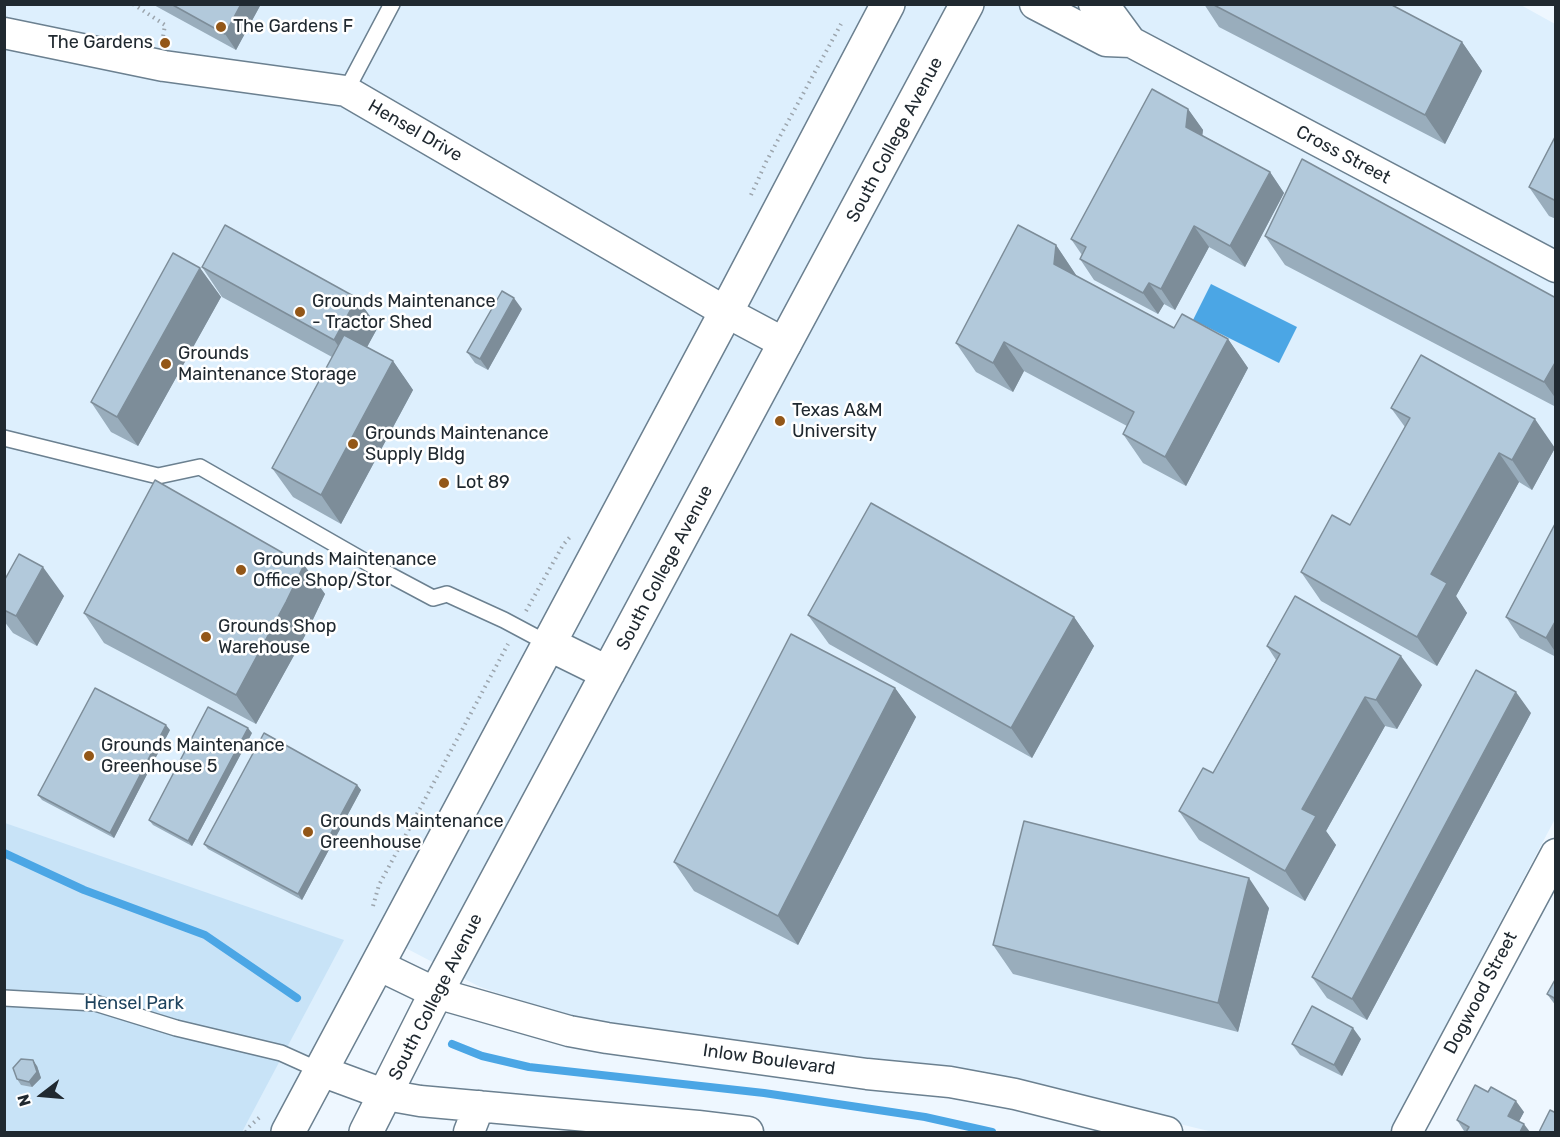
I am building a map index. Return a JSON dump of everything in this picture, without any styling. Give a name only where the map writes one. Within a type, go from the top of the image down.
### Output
[{"type":"main road","points":[[288,1132],[888,4]]},
{"type":"main road","name":"South College Avenue","points":[[366,1132],[436,993],[967,4]]},
{"type":"main road","points":[[549,644],[608,674]]},
{"type":"street","name":"Cross Street","points":[[1035,4],[1106,40],[1131,42],[1556,267]]},
{"type":"street","name":"Cross Street","points":[[1094,4],[1109,12],[1131,42]]},
{"type":"street","name":"Hensel Drive","points":[[4,33],[158,64],[346,91],[726,312],[786,344]]},
{"type":"street","name":"Dogwood Street","points":[[1407,1132],[1556,854]]},
{"type":"street","name":"Inlow Boulevard","points":[[378,964],[436,993],[533,1022],[607,1038],[867,1074],[950,1082],[1015,1094],[1167,1132]]},
{"type":"street","points":[[321,1071],[386,1095],[420,1101],[474,1119],[698,1126],[748,1132]]},
{"type":"lane","points":[[346,91],[392,4]]},
{"type":"lane","points":[[4,438],[158,476],[200,467],[433,598],[447,594],[549,644]]},
{"type":"lane","points":[[4,998],[94,1002],[176,1028],[281,1053],[321,1071]]},
{"type":"path","points":[[133,4],[165,25],[158,64]]},
{"type":"path","points":[[749,204],[766,162],[845,15]]},
{"type":"path","points":[[371,912],[379,885],[504,651]]},
{"type":"shaded area","name":"Texas A&M University","points":[[1519,4],[1555,24],[1555,819],[1389,1132],[1213,1132],[1041,1091],[581,1021],[480,987],[379,934],[271,1132],[5,1132],[5,5]]},
{"type":"green space","name":"Hensel Park","points":[[5,823],[344,940],[242,1132],[5,1132]]},
{"type":"water","points":[[1211,284],[1297,327],[1279,363],[1193,320]]},
{"type":"building","points":[[171,4],[241,4],[225,34]]},
{"type":"building","points":[[1212,4],[1390,4],[1462,42],[1425,115]]},
{"type":"building","points":[[1152,89],[1188,109],[1186,127],[1270,172],[1230,246],[1194,226],[1161,289],[1149,283],[1143,293],[1080,259],[1086,247],[1071,239]]},
{"type":"building","points":[[1556,135],[1556,201],[1529,187]]},
{"type":"building","points":[[1302,159],[1556,298],[1556,361],[1544,382],[1265,236]]},
{"type":"building","points":[[225,225],[357,298],[334,340],[202,267]]},
{"type":"building","points":[[1018,225],[1056,245],[1054,264],[1174,328],[1182,314],[1228,339],[1165,457],[1123,434],[1134,412],[1004,342],[993,363],[956,343]]},
{"type":"building","points":[[173,253],[200,268],[117,417],[91,402]]},
{"type":"building","points":[[502,291],[514,298],[480,359],[467,352]]},
{"type":"building","points":[[344,335],[393,361],[321,495],[272,468]]},
{"type":"building","points":[[1421,355],[1535,419],[1512,460],[1499,453],[1431,574],[1447,583],[1417,637],[1301,572],[1332,515],[1350,525],[1410,418],[1391,408]]},
{"type":"building","points":[[155,480],[304,565],[236,695],[84,613]]},
{"type":"building","points":[[871,503],[1074,617],[1011,728],[808,615]]},
{"type":"building","points":[[1556,522],[1556,620],[1546,638],[1506,617]]},
{"type":"building","points":[[19,554],[43,567],[16,616],[4,610],[4,581]]},
{"type":"building","points":[[1295,596],[1401,656],[1376,700],[1365,697],[1302,809],[1316,816],[1285,871],[1179,811],[1203,768],[1213,773],[1280,654],[1267,646]]},
{"type":"building","points":[[791,634],[895,688],[778,916],[674,862]]},
{"type":"building","points":[[1476,670],[1516,692],[1352,999],[1312,977]]},
{"type":"building","points":[[95,688],[166,725],[110,833],[38,795]]},
{"type":"building","points":[[208,707],[248,728],[188,841],[149,820]]},
{"type":"building","points":[[264,733],[357,785],[298,894],[204,844]]},
{"type":"building","points":[[1024,821],[1249,878],[1218,1003],[993,945]]},
{"type":"building","points":[[1556,978],[1556,999],[1547,994]]},
{"type":"building","points":[[1312,1006],[1353,1028],[1334,1065],[1292,1044]]},
{"type":"building","points":[[21,1059],[33,1060],[37,1072],[29,1082],[17,1079],[13,1068]]},
{"type":"building","points":[[1475,1085],[1488,1092],[1491,1087],[1516,1101],[1508,1116],[1524,1124],[1520,1132],[1466,1132],[1469,1127],[1457,1120]]},
{"type":"building","points":[[1550,1110],[1556,1113],[1556,1132],[1539,1132]]},
{"type":"waterway","points":[[4,853],[84,890],[205,935],[297,998]]},
{"type":"waterway","points":[[452,1044],[482,1056],[529,1067],[764,1093],[925,1117],[992,1132]]},
{"type":"place","name":"The Gardens F","points":[[221,27]]},
{"type":"place","name":"The Gardens","points":[[165,43]]},
{"type":"place","name":"Grounds Maintenance - Tractor Shed","points":[[300,312]]},
{"type":"place","name":"Grounds Maintenance Storage","points":[[166,364]]},
{"type":"place","name":"Texas A&M University","points":[[780,421]]},
{"type":"place","name":"Grounds Maintenance Supply Bldg","points":[[353,444]]},
{"type":"place","name":"Lot 89","points":[[444,483]]},
{"type":"place","name":"Grounds Maintenance Office Shop/Stor","points":[[241,570]]},
{"type":"place","name":"Grounds Shop Warehouse","points":[[206,637]]},
{"type":"place","name":"Grounds Maintenance Greenhouse 5","points":[[89,756]]},
{"type":"place","name":"Grounds Maintenance Greenhouse","points":[[308,832]]}]
